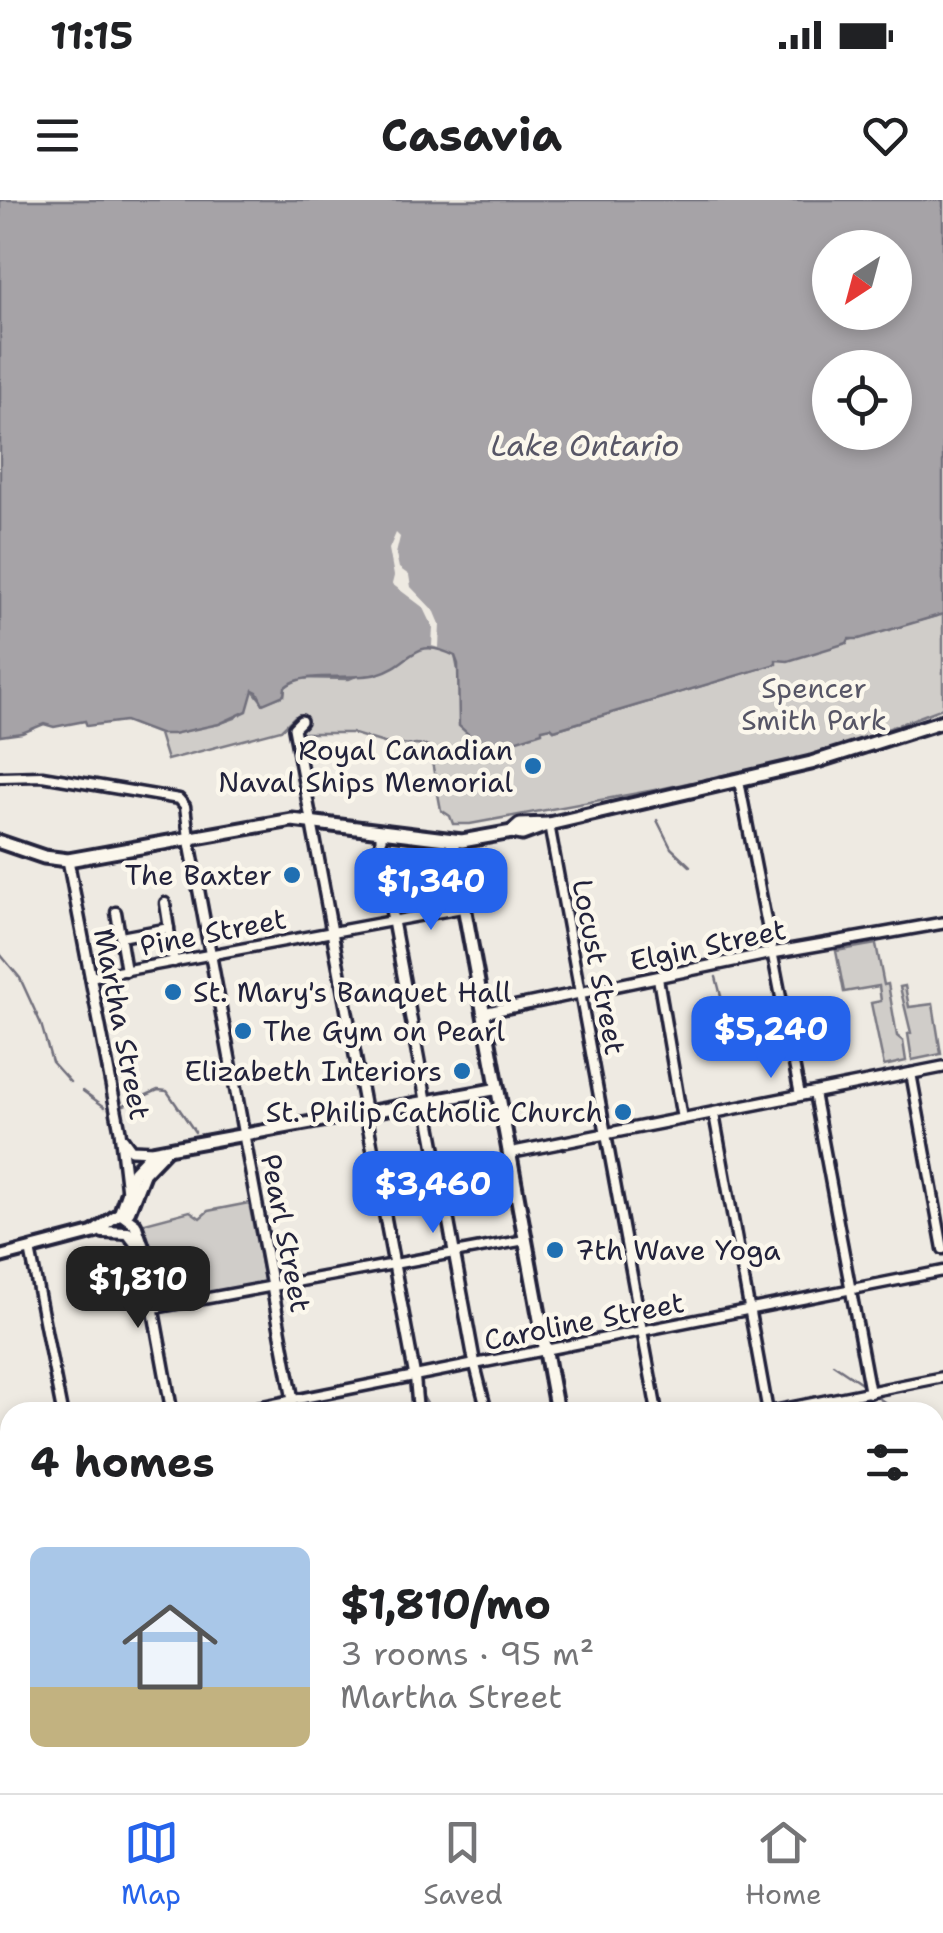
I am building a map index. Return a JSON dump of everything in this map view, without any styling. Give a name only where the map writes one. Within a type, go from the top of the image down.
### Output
[{"type":"main road","points":[[0,842],[44,858],[68,860],[292,820],[452,840],[534,832],[549,824],[824,759],[943,722]]},
{"type":"main road","points":[[452,840],[555,1402]]},
{"type":"main road","points":[[123,1215],[134,1172],[154,1151],[496,1089]]},
{"type":"main road","points":[[98,1232],[123,1215],[146,1170],[167,1149]]},
{"type":"main road","points":[[123,1215],[140,1234],[143,1253]]},
{"type":"main road","points":[[0,1257],[98,1232],[128,1234],[143,1253]]},
{"type":"street","points":[[300,721],[294,728],[310,822],[417,1402]]},
{"type":"street","points":[[0,778],[43,776],[179,799],[186,806],[188,838]]},
{"type":"street","points":[[739,780],[800,1094]]},
{"type":"street","name":"Locust Street","points":[[549,824],[655,1402]]},
{"type":"street","points":[[382,832],[380,848],[393,921],[485,1402]]},
{"type":"street","name":"Pearl Street","points":[[188,838],[293,1400]]},
{"type":"street","name":"Martha Street","points":[[68,860],[117,1114],[128,1196]]},
{"type":"street","points":[[165,903],[174,962]]},
{"type":"street","name":"Pine Street","points":[[90,978],[462,908]]},
{"type":"street","points":[[116,912],[126,971]]},
{"type":"street","name":"Elgin Street","points":[[483,1013],[772,953],[943,924]]},
{"type":"street","points":[[121,937],[169,928]]},
{"type":"street","points":[[658,978],[682,1119]]},
{"type":"street","points":[[509,1153],[943,1067]]},
{"type":"street","points":[[911,1073],[943,1249]]},
{"type":"street","points":[[814,1092],[870,1392]]},
{"type":"street","points":[[714,1114],[766,1402]]},
{"type":"street","points":[[120,1131],[128,1149],[154,1151]]},
{"type":"street","points":[[154,1308],[525,1240]]},
{"type":"street","points":[[30,1249],[60,1402]]},
{"type":"street","points":[[143,1253],[173,1402]]},
{"type":"street","name":"Caroline Street","points":[[283,1402],[943,1271]]},
{"type":"street","points":[[819,1402],[943,1377]]},
{"type":"green space","name":"Spencer Smith Park","points":[[943,614],[943,708],[794,760],[470,824],[453,824],[441,810],[429,746],[384,743],[351,733],[299,733],[294,717],[281,730],[167,760],[159,734],[235,718],[253,690],[263,703],[284,695],[285,687],[298,678],[349,679],[425,647],[455,655],[458,670],[542,729],[554,730],[775,664],[776,660]]},
{"type":"green space","points":[[876,944],[906,1061],[884,1066],[871,1003],[881,1001],[879,986],[844,992],[836,951]]},
{"type":"green space","points":[[905,986],[909,1007],[933,1004],[941,1054],[912,1060],[908,1034],[911,1033],[900,987]]},
{"type":"green space","points":[[249,1203],[265,1284],[158,1304],[149,1242],[141,1224],[190,1211],[200,1218],[208,1211]]},
{"type":"water","name":"Lake Ontario","points":[[0,200],[943,200],[943,614],[849,639],[847,643],[788,661],[776,660],[776,664],[554,730],[542,729],[486,750],[459,726],[455,656],[430,648],[421,649],[377,674],[293,682],[285,687],[284,695],[263,704],[253,690],[247,711],[219,724],[173,734],[159,734],[125,721],[87,726],[85,721],[54,727],[44,724],[0,736]]},
{"type":"pier","points":[[396,533],[400,537],[396,554],[399,568],[409,575],[411,587],[435,612],[440,624],[439,648],[432,646],[433,627],[424,608],[392,584],[389,549]]},
{"type":"waterway","points":[[657,820],[671,848],[690,866]]},
{"type":"waterway","points":[[0,954],[20,978],[41,1024],[52,1062],[70,1082]]},
{"type":"waterway","points":[[716,977],[726,1015],[735,1028]]},
{"type":"waterway","points":[[124,1105],[158,1090],[167,1091],[195,1132]]},
{"type":"waterway","points":[[83,1091],[105,1107]]},
{"type":"waterway","points":[[833,1364],[863,1384]]},
{"type":"waterway","points":[[423,1397],[426,1402]]},
{"type":"waterway","points":[[877,1397],[884,1402]]},
{"type":"place","name":"Royal Canadian Naval Ships Memorial","points":[[533,766]]},
{"type":"place","name":"The Baxter","points":[[292,875]]},
{"type":"place","name":"St. Mary's Banquet Hall","points":[[173,992]]},
{"type":"place","name":"The Gym on Pearl","points":[[243,1031]]},
{"type":"place","name":"Elizabeth Interiors","points":[[462,1071]]},
{"type":"place","name":"St. Philip Catholic Church","points":[[623,1112]]},
{"type":"place","name":"7th Wave Yoga","points":[[555,1250]]}]
